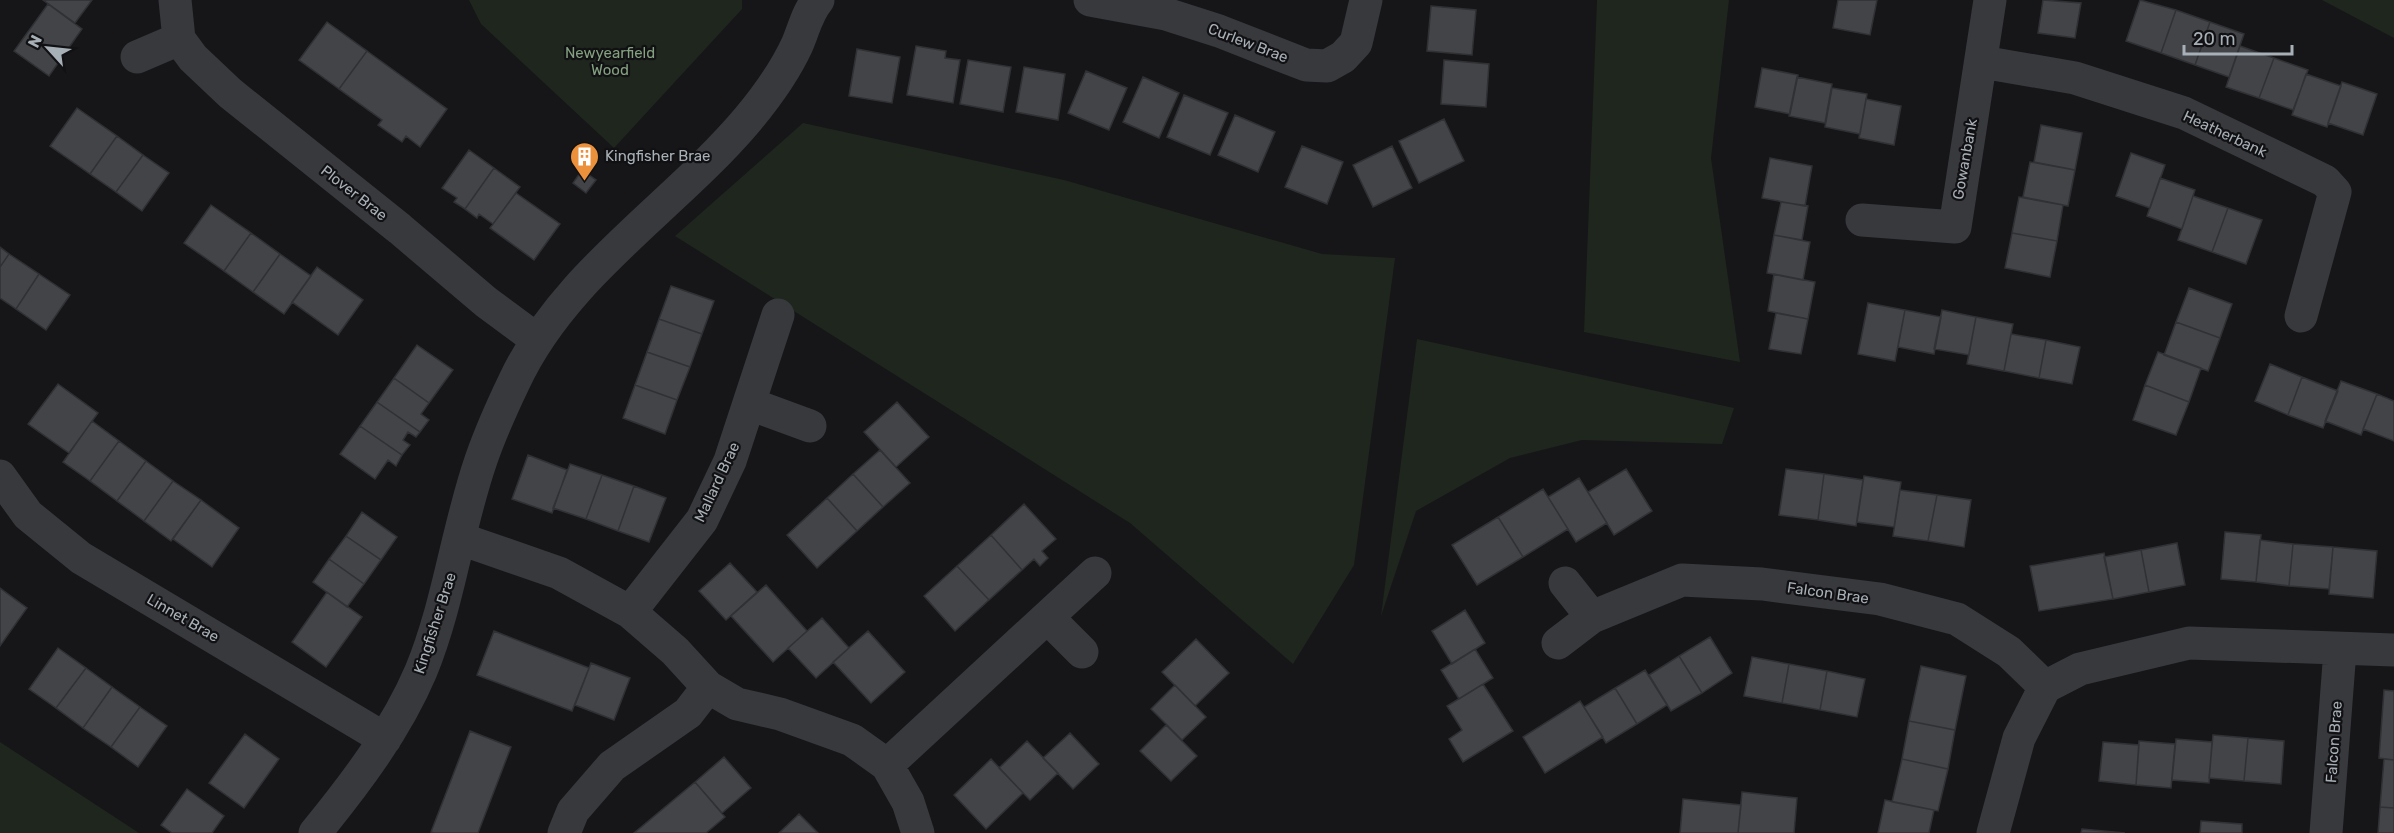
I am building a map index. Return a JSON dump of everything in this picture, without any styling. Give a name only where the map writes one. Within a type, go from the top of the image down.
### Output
[{"type":"street","points":[[137,57],[179,39],[175,0]]},
{"type":"street","name":"Kingfisher Brae","points":[[315,833],[385,739],[421,671],[461,539],[481,461],[514,382],[536,339],[578,289],[744,123],[777,84],[798,42],[811,8],[818,0]]},
{"type":"street","name":"Curlew Brae","points":[[1090,0],[1166,14],[1219,31],[1306,65],[1327,66],[1343,57],[1356,43],[1366,0]]},
{"type":"street","name":"Gowanbank","points":[[1862,220],[1955,227],[1990,0]]},
{"type":"street","name":"Plover Brae","points":[[179,39],[193,58],[230,93],[400,229],[486,302],[536,339]]},
{"type":"street","name":"Heatherbank","points":[[1982,62],[2075,78],[2184,113],[2325,181],[2335,192],[2301,316]]},
{"type":"street","name":"Mallard Brae","points":[[630,612],[702,520],[730,460],[778,315]]},
{"type":"street","points":[[750,404],[810,426]]},
{"type":"street","name":"Linnet Brae","points":[[0,476],[28,515],[81,558],[385,739]]},
{"type":"street","points":[[461,539],[559,573],[630,612],[675,651],[708,687],[737,704],[780,714],[852,740],[887,765],[908,802],[918,833]]},
{"type":"street","points":[[887,765],[1095,573]]},
{"type":"street","name":"Falcon Brae","points":[[1557,644],[1592,617],[1682,580],[1762,584],[1880,600],[1957,619],[2009,652],[2045,687]]},
{"type":"street","points":[[1565,583],[1592,617]]},
{"type":"street","points":[[1048,618],[1082,652]]},
{"type":"street","points":[[1994,833],[2019,738],[2045,687],[2080,669],[2189,643],[2340,650],[2394,650]]},
{"type":"street","name":"Falcon Brae","points":[[2326,833],[2340,650]]},
{"type":"street","points":[[564,833],[573,811],[612,766],[688,713],[708,687]]},
{"type":"green space","name":"Newyearfield Wood","points":[[469,0],[742,0],[742,9],[614,148],[481,24]]},
{"type":"green space","points":[[1597,0],[1729,0],[1711,158],[1740,362],[1584,332]]},
{"type":"green space","points":[[2322,0],[2394,0],[2394,38]]},
{"type":"green space","points":[[803,123],[1064,180],[1322,254],[1395,258],[1354,565],[1293,664],[1130,523],[675,236]]},
{"type":"green space","points":[[1417,339],[1734,408],[1722,444],[1582,440],[1510,458],[1416,511],[1381,616]]},
{"type":"green space","points":[[0,742],[139,833],[0,833]]},
{"type":"building","points":[[43,0],[92,0],[75,23]]},
{"type":"building","points":[[1838,0],[1877,0],[1870,35],[1833,28]]},
{"type":"building","points":[[2043,0],[2081,3],[2075,38],[2038,33]]},
{"type":"building","points":[[2140,0],[2176,10],[2161,53],[2126,41]]},
{"type":"building","points":[[48,4],[82,29],[49,76],[14,51]]},
{"type":"building","points":[[1431,6],[1476,10],[1472,55],[1427,51]]},
{"type":"building","points":[[2176,10],[2210,22],[2195,65],[2161,53]]},
{"type":"building","points":[[327,22],[367,51],[339,89],[299,60]]},
{"type":"building","points":[[2210,22],[2244,34],[2229,77],[2195,65]]},
{"type":"building","points":[[916,46],[946,51],[945,58],[960,60],[953,103],[907,95]]},
{"type":"building","points":[[2240,46],[2274,58],[2259,98],[2226,87]]},
{"type":"building","points":[[857,49],[900,57],[892,103],[849,96]]},
{"type":"building","points":[[367,51],[447,109],[420,147],[406,136],[402,142],[378,125],[382,120],[339,89]]},
{"type":"building","points":[[2274,58],[2308,70],[2293,110],[2259,98]]},
{"type":"building","points":[[968,60],[1011,67],[1003,112],[960,104]]},
{"type":"building","points":[[1444,60],[1489,64],[1486,107],[1441,104]]},
{"type":"building","points":[[1024,67],[1065,74],[1058,120],[1016,112]]},
{"type":"building","points":[[1762,68],[1798,75],[1790,114],[1755,107]]},
{"type":"building","points":[[1086,71],[1127,88],[1109,130],[1068,113]]},
{"type":"building","points":[[2306,74],[2341,86],[2327,127],[2292,115]]},
{"type":"building","points":[[1143,77],[1179,93],[1159,138],[1123,122]]},
{"type":"building","points":[[1797,77],[1832,84],[1825,123],[1789,116]]},
{"type":"building","points":[[2342,82],[2377,94],[2363,135],[2328,123]]},
{"type":"building","points":[[1832,88],[1867,94],[1860,134],[1825,127]]},
{"type":"building","points":[[1184,95],[1228,113],[1210,155],[1167,137]]},
{"type":"building","points":[[1866,99],[1901,106],[1894,145],[1859,138]]},
{"type":"building","points":[[77,108],[117,136],[90,174],[50,146]]},
{"type":"building","points":[[1235,115],[1275,132],[1258,172],[1218,155]]},
{"type":"building","points":[[1444,119],[1464,161],[1419,183],[1399,141]]},
{"type":"building","points":[[2041,125],[2082,133],[2075,170],[2034,162]]},
{"type":"building","points":[[117,136],[143,155],[116,192],[90,174]]},
{"type":"building","points":[[1302,146],[1343,162],[1327,204],[1285,187]]},
{"type":"building","points":[[1392,146],[1412,188],[1373,207],[1353,165]]},
{"type":"building","points":[[469,150],[494,168],[465,209],[454,202],[457,198],[442,188]]},
{"type":"building","points":[[2131,153],[2165,165],[2150,208],[2116,196]]},
{"type":"building","points":[[143,155],[169,173],[142,211],[116,192]]},
{"type":"building","points":[[1770,158],[1812,166],[1805,206],[1762,198]]},
{"type":"building","points":[[2030,162],[2075,170],[2068,206],[2023,197]]},
{"type":"building","points":[[494,168],[520,187],[493,224],[479,214],[477,218],[465,209]]},
{"type":"building","name":"Kingfisher Brae","points":[[582,170],[596,180],[586,193],[573,183]]},
{"type":"building","points":[[2160,178],[2195,190],[2182,229],[2147,216]]},
{"type":"building","points":[[516,193],[560,224],[534,260],[490,228]]},
{"type":"building","points":[[2193,196],[2228,208],[2212,252],[2178,240]]},
{"type":"building","points":[[2019,197],[2063,205],[2057,241],[2012,233]]},
{"type":"building","points":[[1781,202],[1808,206],[1802,240],[1774,235]]},
{"type":"building","points":[[211,205],[251,233],[224,271],[184,243]]},
{"type":"building","points":[[2228,208],[2262,220],[2246,264],[2212,252]]},
{"type":"building","points":[[251,233],[280,254],[253,292],[224,271]]},
{"type":"building","points":[[2012,233],[2057,241],[2050,277],[2005,268]]},
{"type":"building","points":[[1774,235],[1810,242],[1803,280],[1767,273]]},
{"type":"building","points":[[0,247],[9,254],[0,267]]},
{"type":"building","points":[[9,254],[39,274],[16,309],[0,298],[0,267]]},
{"type":"building","points":[[280,254],[311,276],[284,314],[253,292]]},
{"type":"building","points":[[317,267],[363,300],[338,335],[292,302]]},
{"type":"building","points":[[39,274],[70,295],[46,330],[16,309]]},
{"type":"building","points":[[1774,274],[1815,282],[1808,319],[1768,311]]},
{"type":"building","points":[[671,286],[714,301],[702,334],[659,319]]},
{"type":"building","points":[[2189,288],[2232,304],[2220,338],[2176,322]]},
{"type":"building","points":[[1868,303],[1905,310],[1895,361],[1858,354]]},
{"type":"building","points":[[1905,310],[1941,317],[1934,354],[1898,347]]},
{"type":"building","points":[[1942,310],[1976,317],[1969,355],[1934,349]]},
{"type":"building","points":[[1776,313],[1808,319],[1801,354],[1769,349]]},
{"type":"building","points":[[1976,317],[2013,324],[2004,371],[1967,364]]},
{"type":"building","points":[[659,319],[702,334],[690,367],[647,352]]},
{"type":"building","points":[[2176,322],[2220,338],[2208,371],[2164,355]]},
{"type":"building","points":[[2011,334],[2046,340],[2039,378],[2004,371]]},
{"type":"building","points":[[2046,340],[2080,347],[2072,384],[2039,378]]},
{"type":"building","points":[[417,345],[453,370],[429,403],[394,378]]},
{"type":"building","points":[[647,352],[690,367],[677,400],[635,385]]},
{"type":"building","points":[[2158,352],[2201,368],[2189,402],[2145,385]]},
{"type":"building","points":[[2270,364],[2302,377],[2288,415],[2255,401]]},
{"type":"building","points":[[2302,377],[2338,391],[2323,428],[2288,415]]},
{"type":"building","points":[[394,378],[429,403],[421,414],[429,420],[420,432],[377,402]]},
{"type":"building","points":[[2341,381],[2377,394],[2361,435],[2325,421]]},
{"type":"building","points":[[58,384],[98,413],[69,453],[28,424]]},
{"type":"building","points":[[635,385],[677,400],[665,434],[623,418]]},
{"type":"building","points":[[2145,385],[2189,402],[2176,435],[2133,420]]},
{"type":"building","points":[[2377,394],[2394,401],[2394,441],[2363,429]]},
{"type":"building","points":[[377,402],[420,432],[416,437],[408,432],[403,440],[410,445],[402,455],[360,426]]},
{"type":"building","points":[[897,402],[929,437],[896,467],[864,432]]},
{"type":"building","points":[[92,421],[119,441],[90,481],[63,462]]},
{"type":"building","points":[[360,426],[402,455],[396,466],[388,460],[375,479],[340,454]]},
{"type":"building","points":[[119,441],[146,461],[117,501],[90,481]]},
{"type":"building","points":[[880,450],[910,483],[883,507],[853,474]]},
{"type":"building","points":[[528,455],[567,470],[552,513],[512,499]]},
{"type":"building","points":[[146,461],[173,481],[144,521],[117,501]]},
{"type":"building","points":[[570,464],[602,475],[586,519],[553,508]]},
{"type":"building","points":[[1626,469],[1652,511],[1614,535],[1588,492]]},
{"type":"building","points":[[1786,469],[1824,474],[1818,520],[1779,515]]},
{"type":"building","points":[[853,474],[883,507],[857,531],[827,498]]},
{"type":"building","points":[[1824,474],[1863,480],[1856,526],[1818,520]]},
{"type":"building","points":[[602,475],[634,486],[618,531],[586,519]]},
{"type":"building","points":[[1864,476],[1901,482],[1894,527],[1857,522]]},
{"type":"building","points":[[1579,478],[1607,523],[1576,542],[1548,497]]},
{"type":"building","points":[[173,481],[201,500],[171,541],[144,521]]},
{"type":"building","points":[[634,486],[666,498],[649,542],[618,531]]},
{"type":"building","points":[[1543,489],[1568,529],[1523,557],[1498,517]]},
{"type":"building","points":[[1900,490],[1937,495],[1928,541],[1893,536]]},
{"type":"building","points":[[1937,495],[1971,500],[1964,547],[1928,541]]},
{"type":"building","points":[[827,498],[857,531],[817,568],[787,535]]},
{"type":"building","points":[[201,500],[239,528],[212,567],[173,539]]},
{"type":"building","points":[[1024,504],[1056,539],[1042,551],[1048,558],[1040,566],[1034,559],[1022,570],[991,535]]},
{"type":"building","points":[[362,512],[397,537],[381,560],[346,536]]},
{"type":"building","points":[[1498,517],[1523,557],[1477,585],[1452,545]]},
{"type":"building","points":[[2225,532],[2261,535],[2256,582],[2221,579]]},
{"type":"building","points":[[991,535],[1022,570],[989,600],[957,566]]},
{"type":"building","points":[[346,536],[381,560],[364,584],[329,559]]},
{"type":"building","points":[[2260,540],[2293,544],[2289,586],[2256,582]]},
{"type":"building","points":[[2177,543],[2185,585],[2149,592],[2141,550]]},
{"type":"building","points":[[2293,544],[2333,547],[2329,589],[2289,586]]},
{"type":"building","points":[[2333,547],[2377,551],[2373,598],[2329,594]]},
{"type":"building","points":[[2141,550],[2149,592],[2113,599],[2104,557]]},
{"type":"building","points":[[2104,553],[2113,599],[2039,611],[2030,566]]},
{"type":"building","points":[[329,559],[364,584],[347,607],[313,582]]},
{"type":"building","points":[[730,563],[757,592],[726,620],[699,591]]},
{"type":"building","points":[[957,566],[989,600],[955,631],[924,596]]},
{"type":"building","points":[[766,585],[807,631],[773,662],[731,616]]},
{"type":"building","points":[[0,588],[27,608],[0,646]]},
{"type":"building","points":[[327,592],[362,617],[326,667],[292,642]]},
{"type":"building","points":[[1465,610],[1485,643],[1452,664],[1432,631]]},
{"type":"building","points":[[822,618],[849,648],[816,678],[788,648]]},
{"type":"building","points":[[494,631],[589,668],[572,711],[477,675]]},
{"type":"building","points":[[868,631],[905,672],[871,703],[833,662]]},
{"type":"building","points":[[1710,637],[1732,673],[1702,693],[1679,656]]},
{"type":"building","points":[[1196,639],[1229,673],[1195,706],[1162,672]]},
{"type":"building","points":[[58,648],[86,668],[56,708],[29,689]]},
{"type":"building","points":[[1475,649],[1493,678],[1459,699],[1441,670]]},
{"type":"building","points":[[1679,656],[1702,693],[1671,711],[1649,675]]},
{"type":"building","points":[[1752,657],[1789,664],[1782,703],[1744,696]]},
{"type":"building","points":[[591,663],[630,678],[614,720],[575,705]]},
{"type":"building","points":[[1789,664],[1827,671],[1820,710],[1782,703]]},
{"type":"building","points":[[1921,666],[1966,676],[1955,730],[1909,721]]},
{"type":"building","points":[[86,668],[112,687],[83,728],[56,708]]},
{"type":"building","points":[[1645,670],[1667,705],[1637,724],[1615,688]]},
{"type":"building","points":[[1827,671],[1865,679],[1857,717],[1820,710]]},
{"type":"building","points":[[1483,684],[1513,731],[1463,762],[1449,739],[1462,730],[1447,706]]},
{"type":"building","points":[[1175,685],[1206,717],[1182,740],[1151,709]]},
{"type":"building","points":[[112,687],[140,707],[111,747],[83,728]]},
{"type":"building","points":[[1615,688],[1637,724],[1606,743],[1584,707]]},
{"type":"building","points":[[2384,690],[2394,691],[2394,760],[2379,758]]},
{"type":"building","points":[[1580,701],[1603,737],[1545,773],[1523,737]]},
{"type":"building","points":[[140,707],[167,726],[138,767],[111,747]]},
{"type":"building","points":[[1909,721],[1955,730],[1948,769],[1902,759]]},
{"type":"building","points":[[1166,725],[1197,756],[1171,781],[1140,751]]},
{"type":"building","points":[[470,731],[511,747],[478,833],[431,832]]},
{"type":"building","points":[[1070,733],[1099,764],[1073,789],[1043,758]]},
{"type":"building","points":[[245,734],[279,759],[244,808],[209,783]]},
{"type":"building","points":[[2213,735],[2248,738],[2244,781],[2209,778]]},
{"type":"building","points":[[2248,738],[2284,741],[2281,784],[2244,781]]},
{"type":"building","points":[[2176,739],[2212,742],[2209,783],[2172,780]]},
{"type":"building","points":[[1027,741],[1058,773],[1030,800],[999,768]]},
{"type":"building","points":[[2139,741],[2175,744],[2171,788],[2136,785]]},
{"type":"building","points":[[2103,742],[2139,745],[2136,785],[2099,781]]},
{"type":"building","points":[[724,757],[751,788],[722,813],[695,782]]},
{"type":"building","points":[[991,759],[1023,793],[986,829],[954,795]]},
{"type":"building","points":[[1902,759],[1948,769],[1938,811],[1892,802]]},
{"type":"building","points":[[2384,759],[2394,760],[2394,808],[2380,807]]},
{"type":"building","points":[[695,782],[725,817],[706,833],[634,833]]},
{"type":"building","points":[[187,789],[224,816],[212,833],[172,833],[161,825]]},
{"type":"building","points":[[1742,792],[1797,798],[1794,833],[1738,833]]},
{"type":"building","points":[[1683,799],[1741,805],[1738,833],[1680,833]]},
{"type":"building","points":[[1885,800],[1934,810],[1929,833],[1878,833]]},
{"type":"building","points":[[2380,807],[2394,808],[2394,833],[2378,833]]},
{"type":"building","points":[[799,814],[818,833],[779,833]]},
{"type":"building","points":[[2201,821],[2242,824],[2242,833],[2200,833]]},
{"type":"building","points":[[2082,829],[2125,833],[2081,833]]},
{"type":"place","name":"Kingfisher Brae","points":[[584,182]]}]
